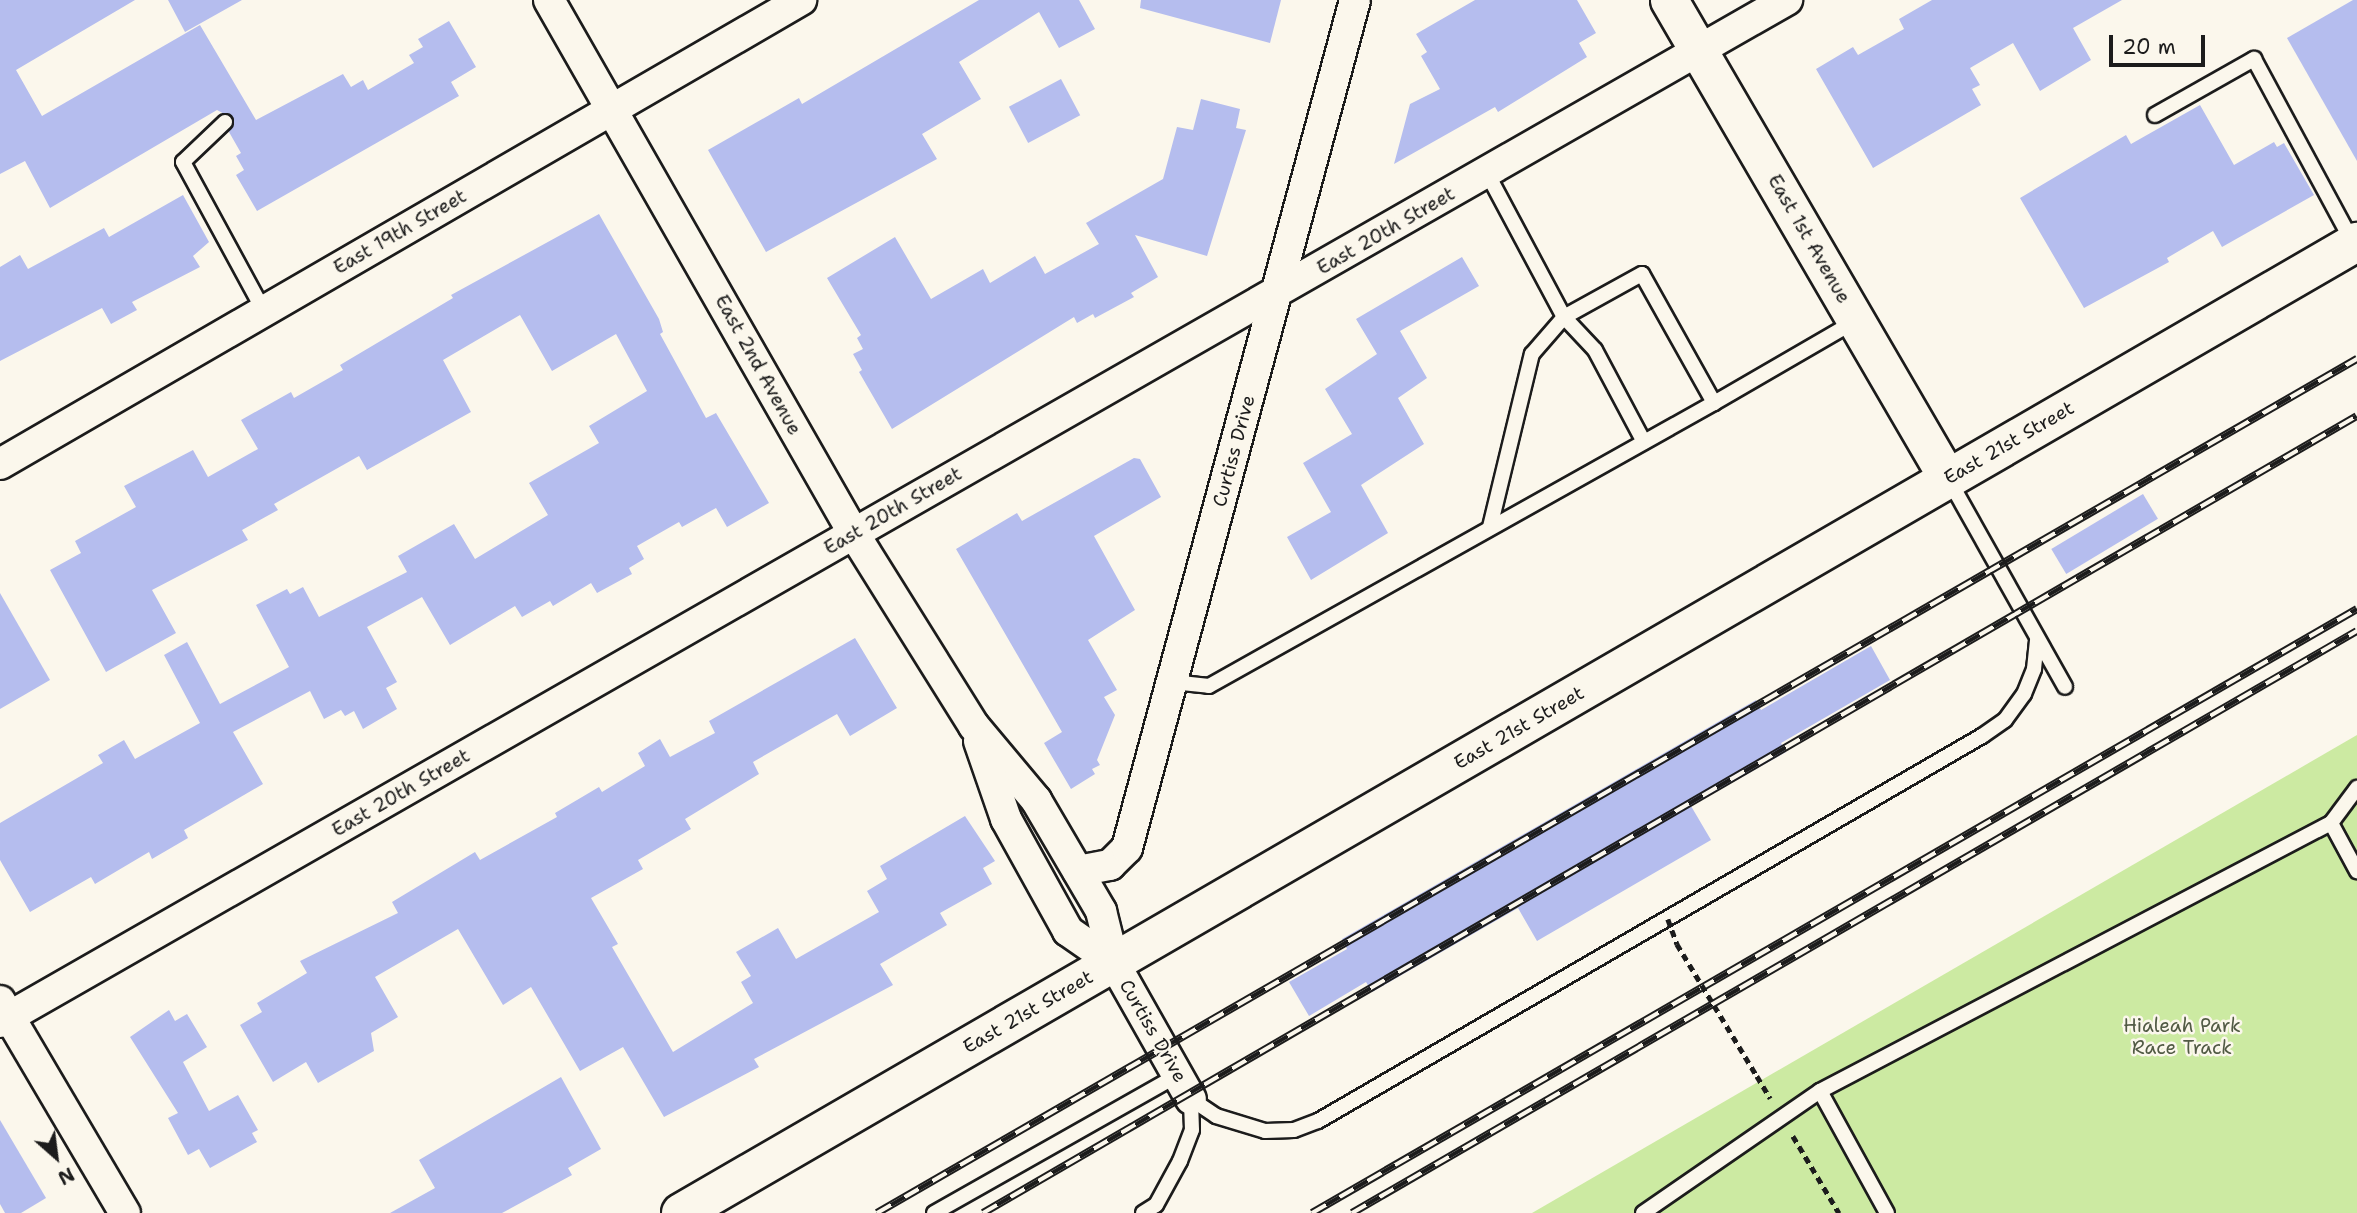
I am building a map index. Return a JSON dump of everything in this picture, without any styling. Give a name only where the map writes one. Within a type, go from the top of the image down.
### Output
[{"type":"main road","name":"East 21st Street","points":[[681,1213],[2355,243]]},
{"type":"street","name":"East 2nd Avenue","points":[[549,0],[854,534],[974,726],[1036,800],[1078,871],[1101,911],[1114,963]]},
{"type":"street","name":"East 19th Street","points":[[0,464],[801,0]]},
{"type":"street","name":"Curtiss Drive","points":[[1078,871],[1110,865],[1127,848],[1355,0]]},
{"type":"street","name":"East 1st Avenue","points":[[1669,0],[1948,478]]},
{"type":"street","name":"East 20th Street","points":[[3,1013],[1277,294],[1787,0]]},
{"type":"street","name":"East 2nd Avenue","points":[[974,726],[1006,819],[1068,931],[1114,963]]},
{"type":"street","name":"Curtiss Drive","points":[[1114,963],[1185,1087]]},
{"type":"street","points":[[3,1013],[125,1213]]},
{"type":"lane","points":[[2155,115],[2255,59],[2355,243]]},
{"type":"lane","points":[[225,122],[183,162],[264,311]]},
{"type":"lane","points":[[1487,173],[1564,317],[1595,350],[1644,442]]},
{"type":"lane","points":[[1490,527],[1532,354],[1564,317],[1642,274],[1714,403]]},
{"type":"lane","points":[[1171,682],[1209,686],[1714,403],[1856,320]]},
{"type":"lane","points":[[1948,478],[2065,687]]},
{"type":"lane","points":[[1185,1087],[1228,1121],[1265,1131],[1294,1130],[1318,1121],[2005,720],[2034,669],[2037,639]]},
{"type":"lane","points":[[1643,1213],[1780,1115],[1820,1091],[2331,823],[2357,788]]},
{"type":"lane","points":[[2331,823],[2357,871]]},
{"type":"lane","points":[[934,1213],[1185,1087]]},
{"type":"lane","points":[[1143,1213],[1156,1205],[1180,1161],[1192,1130],[1185,1087]]},
{"type":"lane","points":[[1820,1091],[1887,1213]]},
{"type":"path","points":[[1668,919],[1676,944],[1839,1213]]},
{"type":"green space","name":"Hialeah Park Race Track","points":[[2357,735],[2357,1213],[1532,1213]]},
{"type":"building","points":[[0,0],[135,0],[16,70],[42,116],[200,25],[256,120],[343,74],[351,87],[363,80],[368,90],[414,63],[409,55],[423,47],[418,39],[449,21],[476,67],[451,82],[459,96],[257,211],[236,175],[244,170],[236,156],[241,153],[229,132],[234,119],[217,110],[50,208],[25,161],[0,174]]},
{"type":"building","points":[[168,0],[242,0],[185,32]]},
{"type":"building","points":[[979,0],[1079,0],[1095,29],[1059,48],[1039,12],[959,62],[981,99],[922,134],[937,159],[766,252],[708,150],[799,98],[802,104]]},
{"type":"building","points":[[1141,0],[1281,0],[1270,43],[1140,8]]},
{"type":"building","points":[[1475,0],[1577,0],[1596,33],[1579,43],[1587,57],[1498,112],[1495,107],[1394,164],[1410,104],[1440,89],[1421,56],[1427,52],[1416,34]]},
{"type":"building","points":[[1932,0],[2122,0],[2073,28],[2091,60],[2040,91],[2013,43],[1970,68],[1980,85],[1972,89],[1981,105],[1873,168],[1816,69],[1853,47],[1858,55],[1904,29],[1899,19]]},
{"type":"building","points":[[2357,0],[2357,161],[2287,38]]},
{"type":"building","points":[[1061,79],[1080,115],[1028,143],[1009,107]]},
{"type":"building","points":[[1201,99],[1240,109],[1236,128],[1246,130],[1207,256],[1135,235],[1158,277],[1131,293],[1134,297],[1095,318],[1093,314],[1077,323],[1074,317],[892,429],[859,372],[862,370],[853,354],[863,349],[857,338],[861,335],[827,278],[895,237],[931,299],[983,269],[990,283],[1035,256],[1045,274],[1099,244],[1086,223],[1163,179],[1177,127],[1193,130]]},
{"type":"building","points":[[2200,105],[2234,165],[2274,142],[2277,147],[2284,143],[2314,195],[2222,247],[2213,231],[2167,258],[2169,262],[2084,308],[2020,198],[2126,135],[2131,144]]},
{"type":"building","points":[[183,195],[209,242],[193,256],[200,267],[132,302],[137,310],[111,324],[102,308],[0,361],[0,267],[20,255],[28,269],[104,228],[109,237]]},
{"type":"building","points":[[599,214],[659,319],[663,332],[660,334],[706,418],[716,413],[769,503],[727,527],[716,508],[682,527],[679,522],[637,546],[644,559],[629,568],[632,574],[597,593],[591,583],[553,606],[550,601],[522,617],[515,606],[450,645],[422,597],[367,627],[397,682],[386,688],[397,709],[363,729],[354,711],[345,716],[341,710],[324,719],[310,691],[233,732],[263,784],[184,830],[188,838],[152,859],[149,852],[95,884],[91,877],[30,912],[0,860],[0,823],[103,763],[98,755],[124,740],[135,759],[200,723],[164,655],[187,642],[220,704],[289,667],[256,605],[287,589],[290,594],[303,587],[319,617],[407,572],[398,556],[454,524],[475,559],[548,515],[529,483],[599,443],[589,426],[647,391],[616,334],[552,371],[520,315],[443,360],[471,412],[367,470],[359,456],[274,504],[278,510],[242,530],[248,540],[152,590],[176,633],[106,672],[50,570],[81,553],[75,541],[136,507],[124,486],[193,450],[208,477],[258,449],[241,420],[291,392],[294,398],[343,370],[340,365],[453,298],[451,295]]},
{"type":"building","points":[[1462,257],[1479,286],[1400,331],[1427,378],[1398,398],[1424,444],[1361,485],[1388,533],[1311,580],[1287,537],[1331,512],[1303,463],[1352,434],[1325,389],[1377,354],[1356,319]]},
{"type":"building","points":[[1134,458],[1140,459],[1161,497],[1094,536],[1135,610],[1088,640],[1117,690],[1104,697],[1115,715],[1097,760],[1100,765],[1092,769],[1095,774],[1071,789],[1044,743],[1062,732],[956,549],[1017,513],[1022,521]]},
{"type":"building","points":[[2143,494],[2158,519],[2066,574],[2051,549]]},
{"type":"building","points":[[0,593],[50,680],[0,709]]},
{"type":"building","points":[[855,638],[897,708],[850,736],[837,714],[753,762],[759,774],[685,819],[691,829],[638,860],[643,869],[591,898],[618,944],[612,947],[673,1052],[753,1003],[741,982],[751,976],[736,952],[778,928],[796,959],[879,912],[867,891],[887,879],[880,866],[965,816],[995,861],[983,868],[992,884],[940,913],[947,925],[880,964],[893,985],[754,1059],[759,1067],[664,1117],[623,1047],[580,1071],[531,987],[503,1005],[458,929],[375,977],[398,1017],[371,1033],[374,1051],[318,1083],[306,1062],[273,1082],[240,1025],[262,1012],[257,1003],[307,973],[300,961],[398,913],[392,902],[475,852],[480,860],[557,817],[555,813],[599,787],[602,792],[645,766],[638,753],[660,739],[670,757],[715,733],[709,721]]},
{"type":"building","points":[[1871,646],[1890,680],[1781,743],[1786,752],[1691,806],[1711,840],[1537,941],[1518,908],[1372,992],[1366,982],[1309,1016],[1289,982],[1347,949],[1342,939],[1756,700],[1761,710]]},
{"type":"building","points":[[169,1010],[175,1021],[187,1014],[207,1047],[183,1062],[209,1111],[238,1095],[258,1130],[252,1133],[257,1142],[210,1168],[199,1149],[188,1155],[168,1118],[178,1113],[130,1037]]},
{"type":"building","points":[[561,1077],[601,1149],[568,1168],[572,1175],[502,1213],[390,1213],[435,1188],[419,1160]]},
{"type":"building","points":[[0,1120],[46,1198],[21,1213],[5,1213],[0,1204]]},
{"type":"railway","points":[[877,1213],[2357,359]]},
{"type":"railway","points":[[983,1213],[2357,416]]},
{"type":"railway","points":[[1312,1213],[2357,609]]},
{"type":"railway","points":[[1352,1213],[2357,631]]}]
